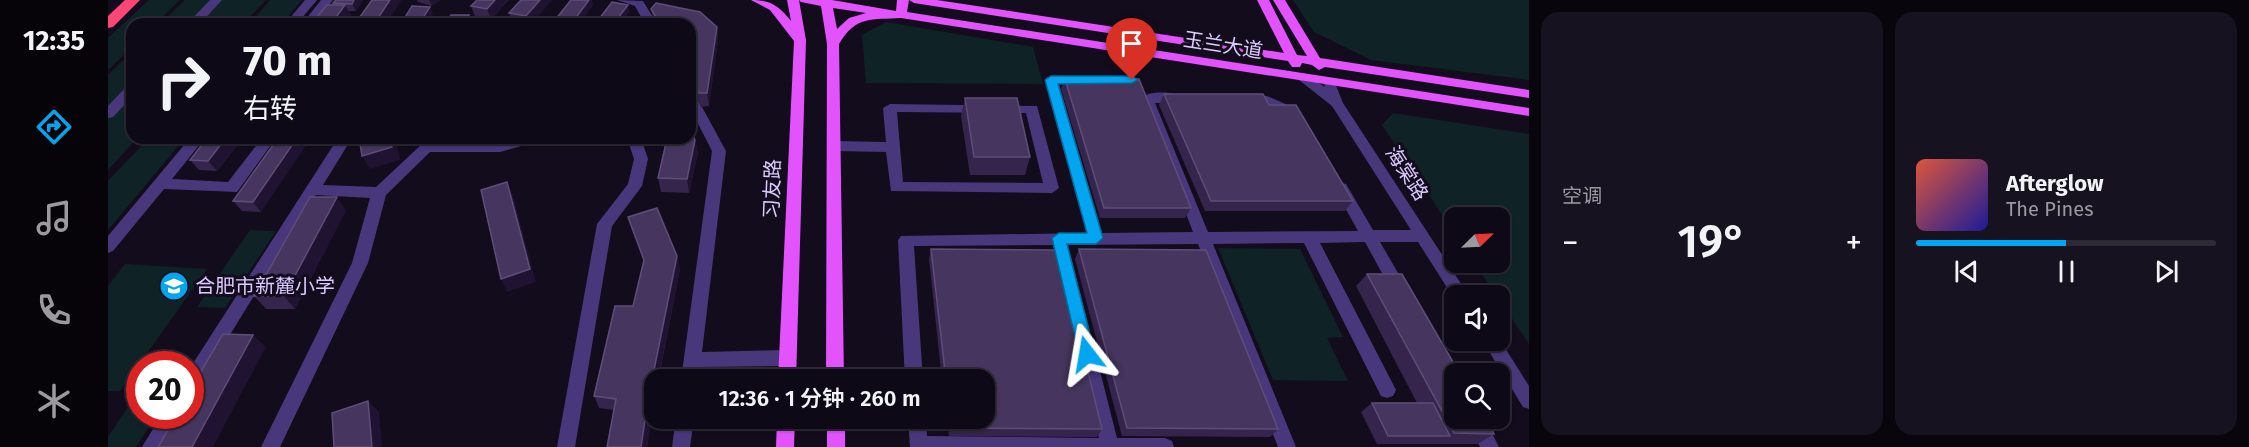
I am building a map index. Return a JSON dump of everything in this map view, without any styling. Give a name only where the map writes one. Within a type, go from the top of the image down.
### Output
[{"type":"highway","points":[[108,24],[133,0]]},
{"type":"main road","points":[[757,0],[774,8],[800,40]]},
{"type":"main road","name":"习友路","points":[[788,369],[800,40],[793,0]]},
{"type":"main road","name":"玉兰大道","points":[[805,0],[1529,112]]},
{"type":"main road","points":[[833,44],[841,28],[854,18],[901,15],[903,0]]},
{"type":"main road","name":"玉兰大道","points":[[914,0],[1529,94]]},
{"type":"main road","points":[[1263,0],[1303,78]]},
{"type":"main road","points":[[1279,0],[1329,81]]},
{"type":"main road","points":[[826,2],[833,44],[835,369]]},
{"type":"main road","points":[[785,447],[786,429]]},
{"type":"main road","points":[[836,429],[836,447]]},
{"type":"street","points":[[199,18],[216,0]]},
{"type":"street","points":[[296,18],[311,0]]},
{"type":"street","points":[[313,18],[327,0]]},
{"type":"street","points":[[623,0],[639,3],[648,18]]},
{"type":"street","name":"海棠路","points":[[1303,78],[1337,103]]},
{"type":"street","points":[[1096,238],[1051,80],[1097,80]]},
{"type":"street","name":"海棠路","points":[[1329,81],[1337,103],[1454,285]]},
{"type":"street","points":[[1137,86],[1148,98],[1287,447]]},
{"type":"street","points":[[108,114],[126,94]]},
{"type":"street","points":[[1148,98],[1195,99]]},
{"type":"street","points":[[1231,99],[1267,100],[1301,117],[1307,127]]},
{"type":"street","points":[[692,369],[719,151],[696,107]]},
{"type":"street","points":[[890,108],[1032,109],[1052,188],[896,187],[893,147],[890,108]]},
{"type":"street","points":[[108,247],[193,144]]},
{"type":"street","points":[[160,184],[232,188],[265,144]]},
{"type":"street","points":[[204,362],[341,144]]},
{"type":"street","points":[[270,447],[360,263],[379,192],[427,147],[500,147],[511,144]]},
{"type":"street","points":[[566,447],[605,224],[635,186],[641,159],[636,144]]},
{"type":"street","points":[[834,146],[893,147]]},
{"type":"street","points":[[1335,177],[1409,306]]},
{"type":"street","points":[[313,190],[379,192]]},
{"type":"street","points":[[913,369],[906,240],[1423,236]]},
{"type":"street","points":[[1309,237],[1387,390]]},
{"type":"street","points":[[1059,238],[1110,446]]},
{"type":"street","points":[[1497,351],[1529,401]]},
{"type":"street","points":[[693,360],[788,358]]},
{"type":"street","points":[[151,447],[163,429]]},
{"type":"street","points":[[681,447],[683,429]]},
{"type":"street","points":[[917,429],[918,445],[1164,447]]},
{"type":"street","points":[[1480,429],[1490,447]]},
{"type":"green space","points":[[149,0],[180,0],[161,18],[130,18]]},
{"type":"green space","points":[[185,0],[266,0],[249,18],[166,18]]},
{"type":"green space","points":[[270,0],[302,0],[287,18],[255,18]]},
{"type":"green space","points":[[1293,0],[1529,0],[1529,80],[1371,60],[1314,32]]},
{"type":"green space","points":[[126,21],[126,53],[108,70],[108,38]]},
{"type":"green space","points":[[886,22],[1033,47],[1043,84],[866,83],[862,35]]},
{"type":"green space","points":[[126,58],[126,144],[132,144],[108,170],[108,75]]},
{"type":"green space","points":[[1393,113],[1529,134],[1529,344],[1510,316],[1510,285],[1489,285],[1481,273],[1510,273],[1510,207],[1444,207],[1444,218],[1382,125]]},
{"type":"green space","points":[[143,144],[180,144],[108,230],[108,181]]},
{"type":"green space","points":[[250,230],[276,231],[225,308],[197,307]]},
{"type":"green space","points":[[1218,248],[1300,249],[1343,337],[1327,338],[1348,381],[1273,380]]},
{"type":"green space","points":[[125,264],[207,269],[149,351],[126,351],[126,383],[120,391],[108,391],[108,286]]},
{"type":"green space","points":[[126,410],[126,429],[148,429],[136,447],[108,447],[108,437]]},
{"type":"building","points":[[336,0],[354,0],[352,4],[333,3]]},
{"type":"building","points":[[372,0],[390,0],[378,18],[359,18]]},
{"type":"building","points":[[477,0],[495,0],[487,9],[471,6]]},
{"type":"building","points":[[521,0],[540,0],[526,16],[509,13]]},
{"type":"building","points":[[571,0],[589,0],[576,18],[557,18]]},
{"type":"building","points":[[612,2],[628,5],[618,18],[600,18]]},
{"type":"building","points":[[656,3],[700,12],[717,27],[707,93],[699,93],[696,88],[696,18],[656,18],[651,9]]},
{"type":"building","points":[[327,5],[345,5],[335,18],[316,18]]},
{"type":"building","points":[[412,6],[430,7],[423,18],[405,18]]},
{"type":"building","points":[[451,15],[469,15],[467,18],[449,18]]},
{"type":"building","points":[[1065,79],[1139,79],[1191,208],[1104,208]]},
{"type":"building","points":[[1164,94],[1263,94],[1269,105],[1296,105],[1353,201],[1211,201]]},
{"type":"building","points":[[965,98],[1017,98],[1030,157],[974,157]]},
{"type":"building","points":[[202,144],[221,144],[208,161],[190,160]]},
{"type":"building","points":[[274,144],[293,144],[253,202],[233,201]]},
{"type":"building","points":[[360,144],[391,144],[392,147],[362,156]]},
{"type":"building","points":[[666,144],[694,144],[687,179],[658,178]]},
{"type":"building","points":[[507,182],[530,269],[501,279],[481,190]]},
{"type":"building","points":[[310,197],[337,197],[284,296],[254,296]]},
{"type":"building","points":[[657,208],[677,256],[654,369],[644,369],[644,427],[641,447],[607,447],[616,399],[594,396],[615,306],[633,306],[644,260],[628,217]]},
{"type":"building","points":[[931,249],[1058,250],[1102,429],[995,428],[995,369],[945,369]]},
{"type":"building","points":[[1079,249],[1206,250],[1278,429],[1127,428]]},
{"type":"building","points":[[1367,274],[1402,274],[1444,346],[1444,351],[1447,351],[1454,363],[1444,363],[1444,415]]},
{"type":"building","points":[[223,334],[253,335],[204,425],[204,366]]},
{"type":"building","points":[[368,401],[372,447],[334,447],[332,413]]},
{"type":"building","points":[[1372,403],[1433,403],[1444,424],[1444,429],[1446,429],[1450,436],[1388,436]]},
{"type":"building","points":[[168,429],[202,429],[192,447],[158,447]]},
{"type":"building","points":[[1452,429],[1492,429],[1494,434],[1454,433]]},
{"type":"place","name":"合肥市新麓小学","points":[[174,286]]},
{"type":"route","points":[[1087,354],[1059,238],[1096,238],[1051,80],[1132,80]]}]
